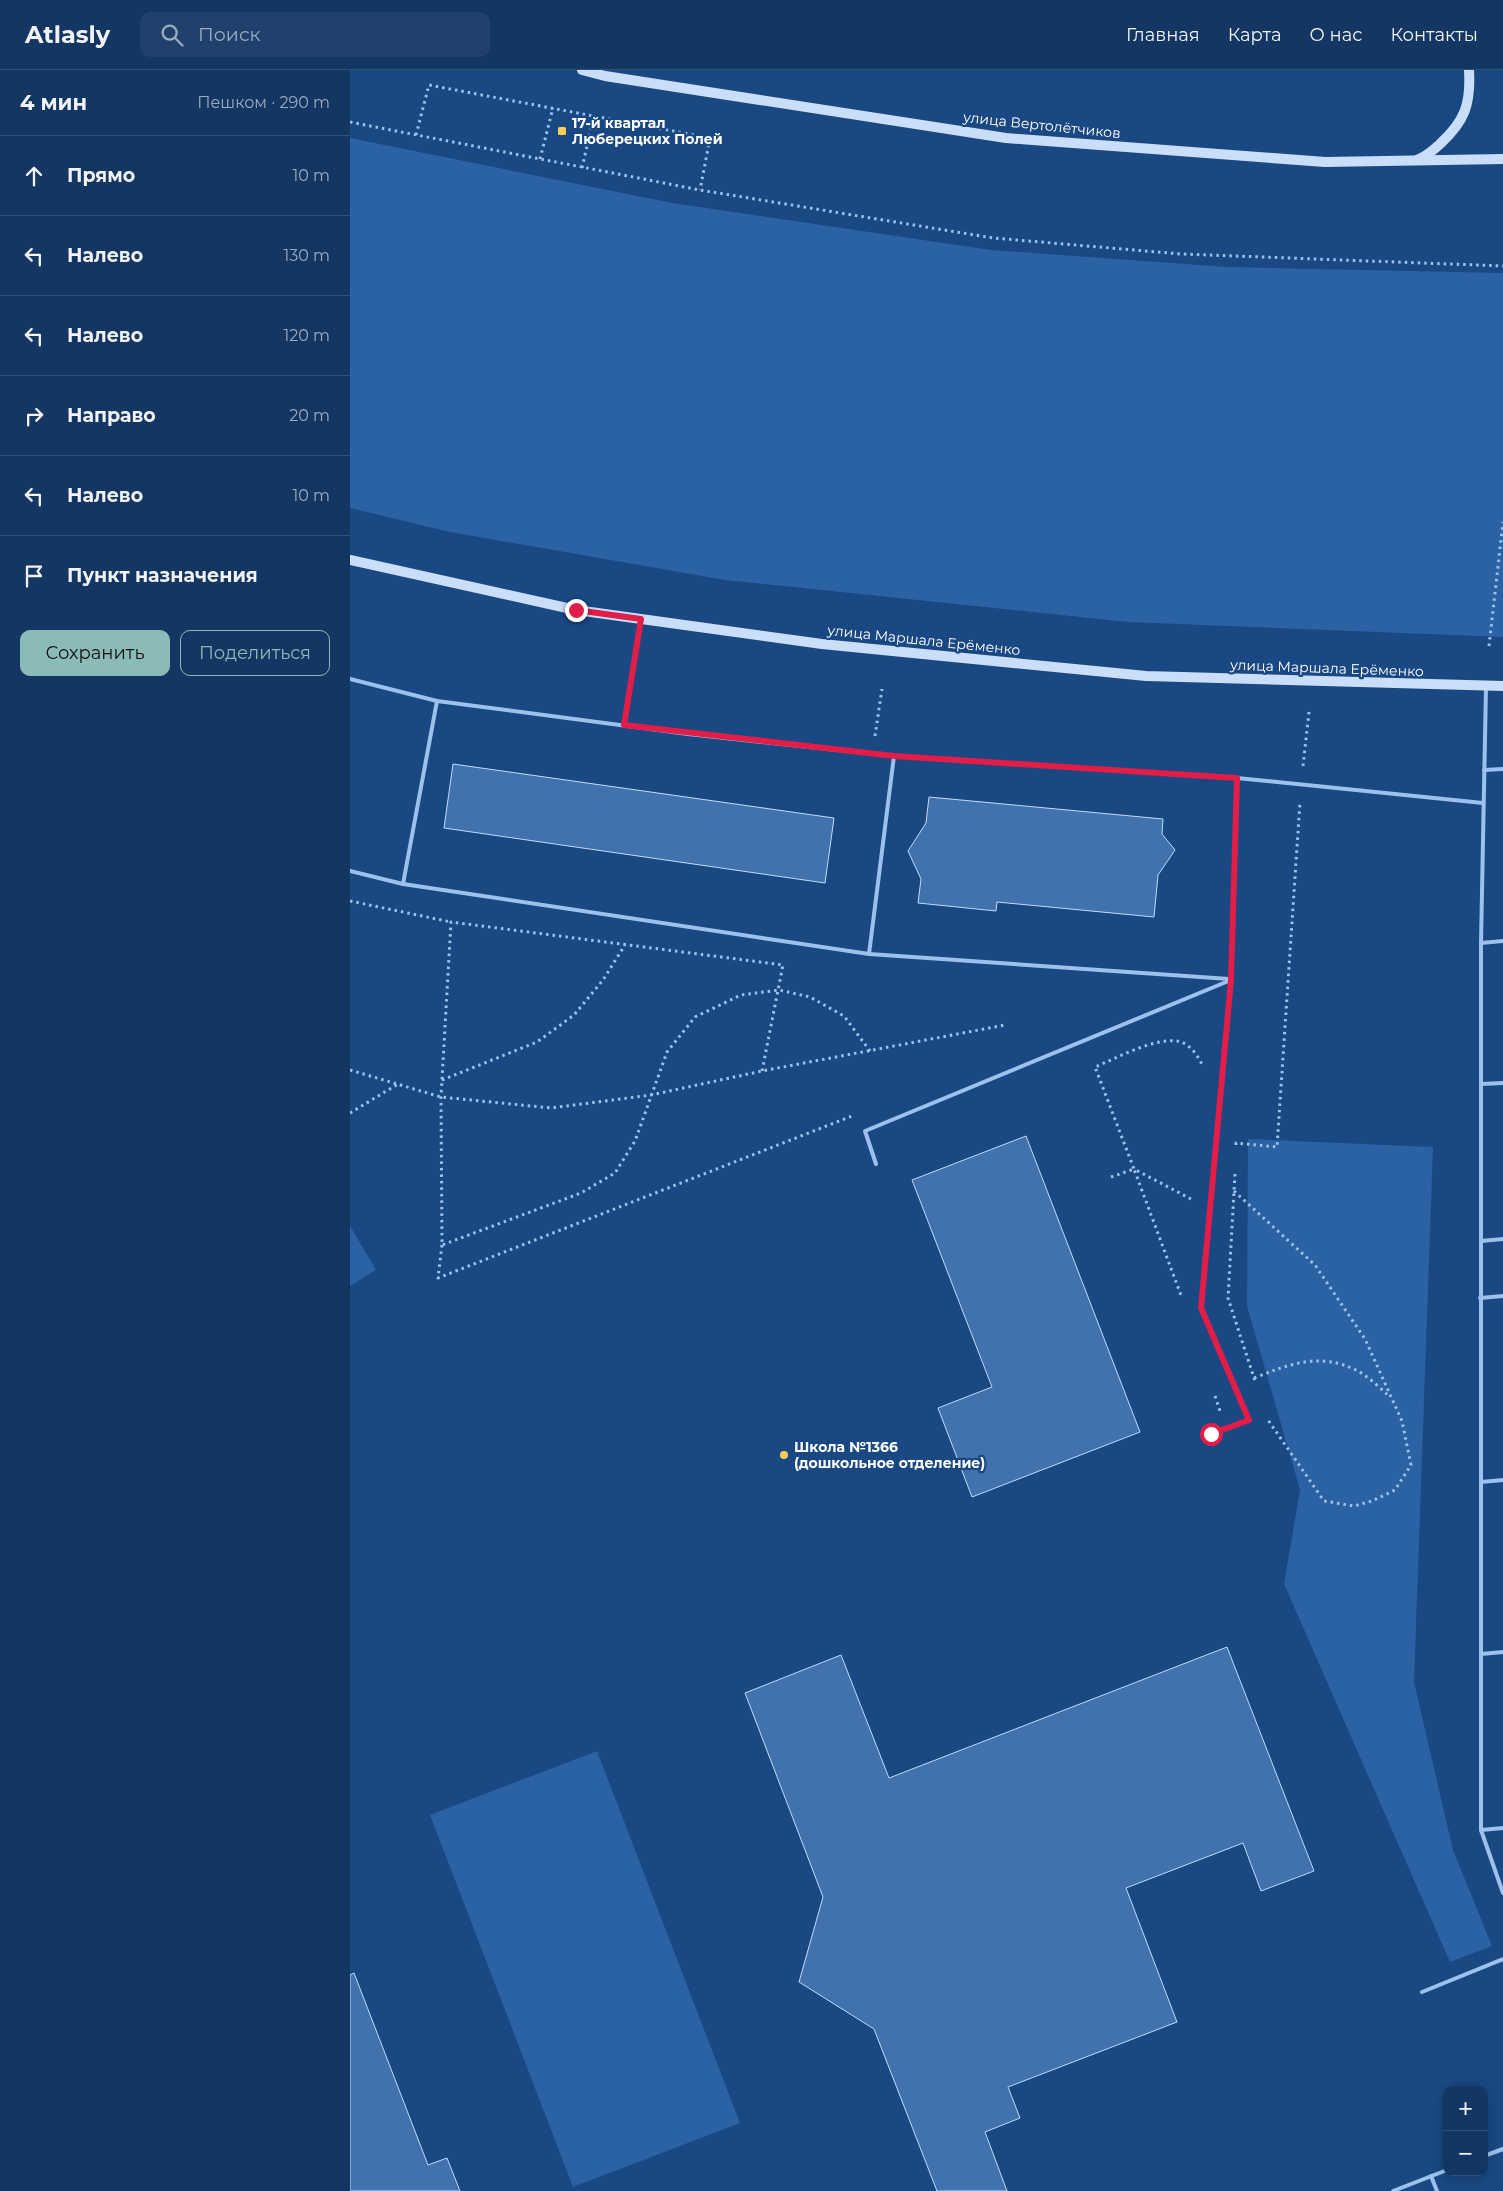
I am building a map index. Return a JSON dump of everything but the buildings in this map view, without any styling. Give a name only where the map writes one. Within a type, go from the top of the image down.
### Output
[{"type":"street","name":"улица Вертолётчиков","points":[[582,70],[605,76],[1006,138],[1325,162],[1503,159]]},
{"type":"street","points":[[1412,162],[1427,156],[1452,133],[1466,113],[1470,92],[1469,70]]},
{"type":"street","name":"улица Маршала Ерёменко","points":[[350,560],[576,610],[822,644],[1146,676],[1503,686]]},
{"type":"lane","points":[[624,725],[641,619]]},
{"type":"lane","points":[[350,679],[437,701],[872,754],[1237,778],[1483,803]]},
{"type":"lane","points":[[1486,687],[1481,943],[1481,1830],[1503,1893]]},
{"type":"lane","points":[[403,884],[437,701]]},
{"type":"lane","points":[[869,954],[894,756]]},
{"type":"lane","points":[[1484,770],[1503,769]]},
{"type":"lane","points":[[1211,1434],[1249,1420],[1201,1308],[1231,980],[1237,778]]},
{"type":"lane","points":[[350,871],[403,884],[869,954],[1231,980]]},
{"type":"lane","points":[[1481,943],[1503,942]]},
{"type":"lane","points":[[876,1164],[865,1131],[1231,980]]},
{"type":"lane","points":[[1481,1084],[1503,1083]]},
{"type":"lane","points":[[1481,1241],[1503,1239]]},
{"type":"lane","points":[[1480,1298],[1503,1296]]},
{"type":"lane","points":[[1481,1482],[1503,1480]]},
{"type":"lane","points":[[1481,1654],[1503,1652]]},
{"type":"lane","points":[[1481,1830],[1503,1828]]},
{"type":"lane","points":[[1422,1992],[1503,1959]]},
{"type":"lane","points":[[1488,2155],[1503,2149]]},
{"type":"lane","points":[[1393,2191],[1443,2172]]},
{"type":"lane","points":[[1431,2176],[1437,2191]]},
{"type":"path","points":[[416,136],[428,85],[553,108],[710,138],[700,190]]},
{"type":"path","points":[[540,159],[553,108]]},
{"type":"path","points":[[582,168],[594,116]]},
{"type":"path","points":[[350,122],[700,190],[993,238],[1181,254],[1503,266]]},
{"type":"path","points":[[1489,646],[1503,522]]},
{"type":"path","points":[[872,754],[882,689]]},
{"type":"path","points":[[1301,784],[1309,712]]},
{"type":"path","points":[[1236,1153],[1236,1143],[1277,1147],[1298,826]]},
{"type":"path","points":[[350,901],[451,922],[783,965],[762,1071]]},
{"type":"path","points":[[451,922],[441,1097],[442,1244],[438,1278],[853,1116]]},
{"type":"path","points":[[442,1080],[538,1042],[574,1015],[604,980],[625,945]]},
{"type":"path","points":[[442,1244],[581,1193],[615,1173],[635,1141],[667,1052],[695,1017],[741,995],[779,990],[810,997],[844,1016],[870,1051]]},
{"type":"path","points":[[350,1070],[441,1097],[552,1108],[651,1095],[762,1071],[1005,1025]]},
{"type":"path","points":[[1185,1295],[1184,1304],[1095,1068],[1157,1042],[1178,1041],[1198,1054],[1205,1072]]},
{"type":"path","points":[[350,1113],[398,1084]]},
{"type":"path","points":[[1111,1177],[1134,1169],[1194,1201],[1194,1191]]},
{"type":"path","points":[[1235,1172],[1228,1298],[1257,1386]]},
{"type":"path","points":[[1234,1191],[1315,1265],[1365,1339],[1402,1422],[1411,1466],[1395,1490],[1372,1501],[1354,1506],[1324,1500],[1269,1422],[1266,1413]]},
{"type":"path","points":[[1254,1378],[1297,1362],[1329,1362],[1357,1370],[1391,1397]]},
{"type":"path","points":[[1214,1393],[1226,1428]]},
{"type":"shaded area","points":[[350,138],[672,203],[991,250],[1228,267],[1503,273],[1503,637],[1128,622],[725,580],[450,532],[350,508]]},
{"type":"shaded area","points":[[1248,1139],[1433,1147],[1414,1682],[1453,1850],[1492,1946],[1450,1962],[1284,1584],[1300,1490],[1247,1306]]},
{"type":"shaded area","points":[[350,1226],[376,1270],[350,1286]]},
{"type":"shaded area","points":[[597,1751],[740,2123],[573,2187],[430,1815]]},
{"type":"place","name":"17-й квартал Люберецких Полей","points":[[562,131]]},
{"type":"place","name":"Школа №1366 (дошкольное отделение)","points":[[784,1455]]},
{"type":"route","points":[[576,610],[641,619],[624,725],[688,734],[894,756],[1237,778],[1231,980],[1201,1308],[1249,1420],[1211,1434]]}]
